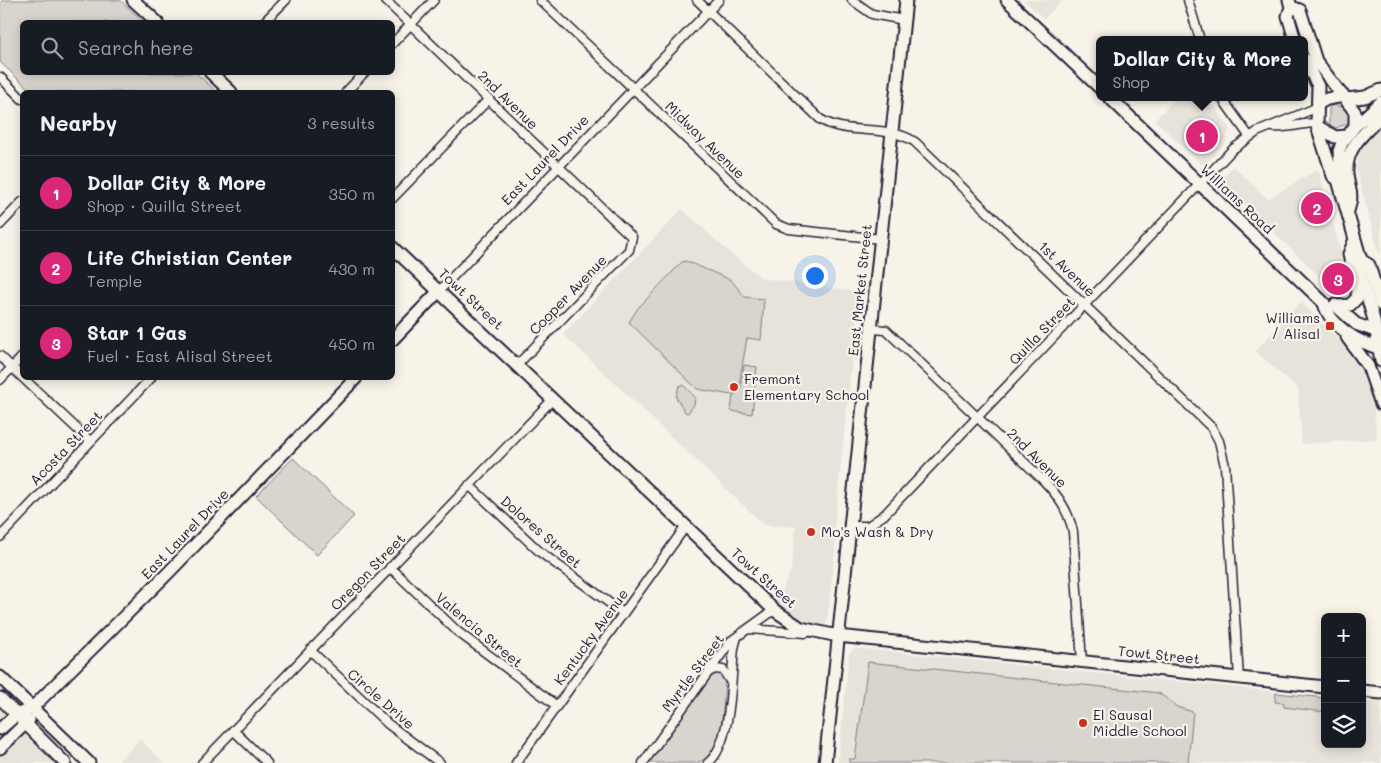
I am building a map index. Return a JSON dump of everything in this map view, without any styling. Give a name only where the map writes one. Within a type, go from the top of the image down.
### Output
[{"type":"main road","name":"East Market Street","points":[[825,763],[906,0]]},
{"type":"main road","points":[[1007,0],[1096,84]]},
{"type":"main road","points":[[135,1],[155,20]]},
{"type":"main road","points":[[1294,36],[1288,16],[1290,3],[1300,10],[1316,61],[1356,112],[1356,126]]},
{"type":"main road","points":[[1291,27],[1297,23],[1304,23]]},
{"type":"main road","points":[[1308,67],[1317,82],[1317,125],[1333,176],[1338,180],[1361,260],[1359,270],[1379,333],[1381,361]]},
{"type":"main road","points":[[215,75],[229,90]]},
{"type":"main road","points":[[1318,106],[1327,99],[1365,97],[1381,90]]},
{"type":"main road","name":"Williams Road","points":[[1113,101],[1324,303],[1326,311],[1341,327],[1361,343],[1380,349]]},
{"type":"main road","points":[[1338,180],[1342,174],[1339,151],[1347,136],[1381,102]]},
{"type":"main road","points":[[1348,213],[1352,196],[1347,171],[1348,157],[1357,140],[1381,116]]},
{"type":"main road","points":[[1317,125],[1335,137],[1347,136]]},
{"type":"main road","points":[[1337,306],[1350,305],[1358,297],[1349,254],[1354,239]]},
{"type":"main road","name":"Towt Street","points":[[395,250],[518,364],[774,610],[794,625],[821,634],[838,636],[1321,687]]},
{"type":"main road","points":[[1361,260],[1369,265],[1381,305]]},
{"type":"main road","name":"East Laurel Drive","points":[[395,337],[440,290]]},
{"type":"main road","points":[[1324,303],[1332,302],[1356,324],[1379,333]]},
{"type":"main road","points":[[1341,327],[1371,372],[1381,404]]},
{"type":"main road","name":"East Laurel Drive","points":[[0,728],[16,714],[32,708],[168,573],[354,380]]},
{"type":"main road","points":[[0,677],[89,763]]},
{"type":"main road","points":[[1366,691],[1381,693]]},
{"type":"main road","points":[[0,698],[65,763]]},
{"type":"main road","name":"East Laurel Drive","points":[[0,748],[26,725],[31,718],[32,708]]},
{"type":"street","points":[[266,20],[286,0]]},
{"type":"street","name":"2nd Avenue","points":[[384,0],[630,234],[632,240]]},
{"type":"street","points":[[395,41],[434,0]]},
{"type":"street","name":"Midway Avenue","points":[[540,0],[779,226],[796,230],[880,239]]},
{"type":"street","name":"1st Avenue","points":[[697,0],[820,119],[838,126],[892,133],[907,137],[919,146],[1206,420],[1219,442],[1225,466],[1239,678]]},
{"type":"street","name":"East Laurel Drive","points":[[440,290],[719,0]]},
{"type":"street","points":[[852,0],[859,7],[872,14],[904,20]]},
{"type":"street","points":[[1188,0],[1199,36]]},
{"type":"street","points":[[348,90],[362,75]]},
{"type":"street","points":[[0,77],[20,97]]},
{"type":"street","points":[[395,196],[489,99]]},
{"type":"street","points":[[1224,101],[1249,136]]},
{"type":"street","name":"Quilla Street","points":[[850,526],[868,526],[880,519],[1233,149],[1249,136],[1318,106]]},
{"type":"street","name":"Quilla Street","points":[[1272,126],[1280,128],[1298,123],[1317,125]]},
{"type":"street","points":[[0,225],[20,204]]},
{"type":"street","name":"Cooper Avenue","points":[[518,364],[629,250],[632,240]]},
{"type":"street","name":"2nd Avenue","points":[[871,329],[886,330],[1050,487],[1068,514],[1073,532],[1082,662]]},
{"type":"street","points":[[0,356],[20,375]]},
{"type":"street","points":[[0,380],[20,359]]},
{"type":"street","points":[[26,380],[90,441]]},
{"type":"street","name":"Acosta Street","points":[[0,537],[149,380]]},
{"type":"street","name":"Oregon Street","points":[[202,763],[553,399]]},
{"type":"street","name":"Dolores Street","points":[[469,485],[540,552],[623,613]]},
{"type":"street","name":"Kentucky Avenue","points":[[516,763],[686,526]]},
{"type":"street","name":"Valencia Street","points":[[390,567],[470,641],[557,706]]},
{"type":"street","name":"Myrtle Street","points":[[643,763],[708,672],[738,635],[774,610]]},
{"type":"street","points":[[748,629],[821,634]]},
{"type":"street","points":[[708,763],[718,752],[724,738],[734,648],[738,635]]},
{"type":"street","name":"Circle Drive","points":[[310,650],[388,724],[440,763]]},
{"type":"street","points":[[708,672],[716,669],[723,670],[730,683]]},
{"type":"street","points":[[233,730],[268,763]]},
{"type":"shaded area","points":[[3,0],[120,0],[142,20],[20,20],[20,75],[198,75],[215,90],[30,90],[0,62],[0,3]]},
{"type":"shaded area","points":[[1024,0],[1063,0],[1044,19]]},
{"type":"shaded area","points":[[1173,101],[1212,101],[1229,128],[1226,142],[1205,165],[1201,164],[1155,120]]},
{"type":"shaded area","points":[[1333,105],[1346,108],[1350,118],[1349,123],[1336,128],[1329,125],[1329,108]]},
{"type":"shaded area","points":[[1381,125],[1381,251],[1379,253],[1356,169],[1359,150]]},
{"type":"shaded area","points":[[1233,166],[1268,199],[1318,169],[1350,286],[1338,294],[1221,182]]},
{"type":"shaded area","name":"Fremont Elementary School","points":[[682,209],[730,253],[762,278],[859,292],[834,530],[837,531],[827,622],[824,627],[800,620],[777,602],[791,570],[796,527],[764,525],[563,334]]},
{"type":"shaded area","points":[[686,261],[731,280],[745,297],[764,299],[761,340],[747,338],[738,391],[731,395],[697,389],[629,322],[638,308],[682,262]]},
{"type":"shaded area","points":[[1301,302],[1349,350],[1366,377],[1373,399],[1377,439],[1302,444],[1298,389],[1255,351]]},
{"type":"shaded area","points":[[744,365],[757,367],[752,414],[731,411],[733,395],[740,391]]},
{"type":"shaded area","points":[[683,385],[695,397],[694,405],[688,413],[685,412],[676,397],[679,386]]},
{"type":"shaded area","points":[[293,458],[354,516],[317,555],[256,496]]},
{"type":"shaded area","name":"El Sausal Middle School","points":[[855,648],[1321,697],[1321,748],[1366,748],[1366,701],[1381,703],[1381,763],[838,763],[849,653]]},
{"type":"shaded area","name":"El Sausal Middle School","points":[[868,662],[1159,693],[1177,707],[1193,712],[1188,763],[849,763],[849,759],[855,759]]},
{"type":"shaded area","points":[[721,672],[725,679],[723,714],[721,727],[712,750],[705,758],[696,763],[649,763],[712,675]]},
{"type":"shaded area","points":[[1276,693],[1321,698],[1321,712],[1284,707],[1284,703],[1275,702]]},
{"type":"shaded area","points":[[0,710],[36,746],[60,763],[0,763]]},
{"type":"shaded area","points":[[140,739],[164,763],[117,763]]},
{"type":"place","name":"Dollar City & More","points":[[1202,136]]},
{"type":"place","name":"Life Christian Center","points":[[1317,208]]},
{"type":"place","name":"Star 1 Gas","points":[[1338,279]]},
{"type":"place","name":"Williams / Alisal","points":[[1330,326]]},
{"type":"place","name":"Fremont Elementary School","points":[[734,387]]},
{"type":"place","name":"Mo's Wash & Dry","points":[[811,532]]},
{"type":"place","name":"El Sausal Middle School","points":[[1083,723]]}]
